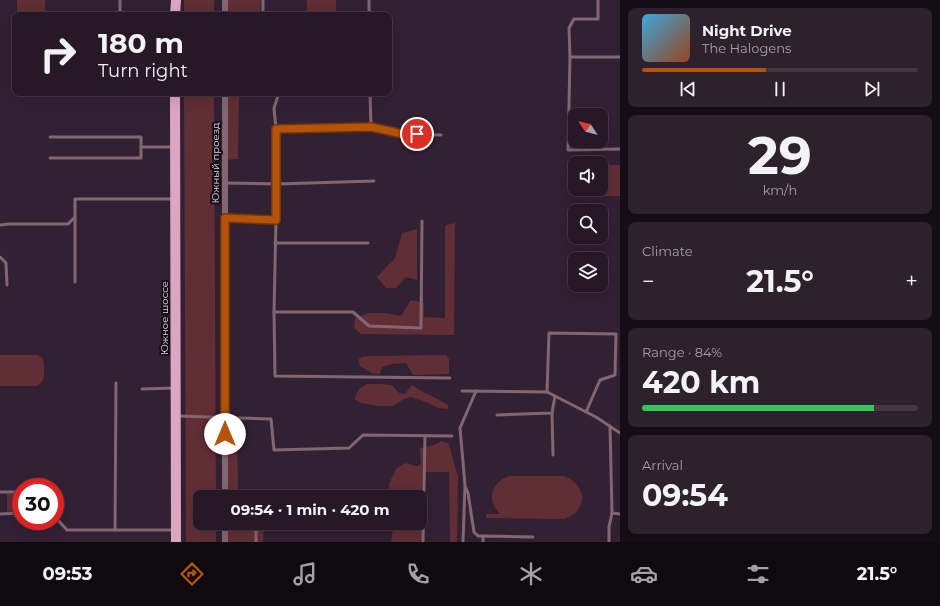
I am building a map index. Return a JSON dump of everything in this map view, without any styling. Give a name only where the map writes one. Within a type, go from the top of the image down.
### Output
[{"type":"main road","points":[[176,0],[176,12]]},
{"type":"main road","name":"Южное шоссе","points":[[175,96],[176,542]]},
{"type":"street","points":[[225,0],[225,12]]},
{"type":"street","name":"Южный проезд","points":[[225,96],[225,490]]},
{"type":"street","points":[[225,530],[225,542]]},
{"type":"lane","points":[[120,0],[120,12]]},
{"type":"lane","points":[[263,0],[263,12]]},
{"type":"lane","points":[[369,0],[369,12]]},
{"type":"lane","points":[[598,0],[598,19],[574,19],[569,28],[570,57],[568,150],[620,149]]},
{"type":"lane","points":[[570,57],[620,57]]},
{"type":"lane","points":[[278,96],[274,108],[277,184],[274,312],[275,376],[450,378]]},
{"type":"lane","points":[[370,96],[371,127]]},
{"type":"lane","points":[[276,129],[371,127],[405,134],[441,135]]},
{"type":"lane","points":[[50,137],[141,137],[141,158],[50,158]]},
{"type":"lane","points":[[141,147],[175,147]]},
{"type":"lane","points":[[225,182],[277,184],[374,182]]},
{"type":"lane","points":[[75,282],[75,199],[176,199]]},
{"type":"lane","points":[[0,225],[68,224],[75,217]]},
{"type":"lane","points":[[225,218],[276,220]]},
{"type":"lane","points":[[274,312],[353,312],[369,326],[421,328],[422,221]]},
{"type":"lane","points":[[275,243],[368,243]]},
{"type":"lane","points":[[0,257],[6,263],[7,285]]},
{"type":"lane","points":[[547,392],[550,333],[616,334],[615,375]]},
{"type":"lane","points":[[586,412],[600,380],[615,375],[620,375]]},
{"type":"lane","points":[[116,383],[116,530]]},
{"type":"lane","points":[[142,389],[176,388]]},
{"type":"lane","points":[[462,391],[547,392],[596,417],[620,433]]},
{"type":"lane","points":[[463,542],[465,485],[460,428],[476,391]]},
{"type":"lane","points":[[553,456],[552,413],[555,396]]},
{"type":"lane","points":[[497,414],[552,413]]},
{"type":"lane","points":[[176,416],[271,419],[274,450],[349,448],[363,435],[452,436]]},
{"type":"lane","points":[[609,542],[609,527],[612,513],[610,426]]},
{"type":"lane","points":[[423,542],[425,436]]},
{"type":"lane","points":[[465,485],[468,493],[474,532],[478,536],[533,537]]},
{"type":"lane","points":[[0,492],[12,492]]},
{"type":"lane","points":[[0,514],[12,513]]},
{"type":"lane","points":[[612,513],[620,514]]},
{"type":"lane","points":[[64,527],[67,530],[176,530]]},
{"type":"lane","points":[[256,530],[256,542]]},
{"type":"lane","points":[[482,542],[483,536]]},
{"type":"shaded area","points":[[17,0],[45,0],[45,12],[17,12]]},
{"type":"shaded area","points":[[184,0],[214,0],[214,12],[184,12]]},
{"type":"shaded area","points":[[226,0],[261,0],[260,12],[226,12]]},
{"type":"shaded area","points":[[307,0],[336,0],[336,12],[307,12]]},
{"type":"shaded area","points":[[184,96],[214,96],[216,490],[193,490],[193,530],[216,530],[216,542],[186,542]]},
{"type":"shaded area","points":[[226,96],[239,96],[238,159],[225,160]]},
{"type":"shaded area","points":[[608,165],[620,165],[620,196],[608,196]]},
{"type":"shaded area","points":[[455,223],[454,335],[361,334],[354,328],[355,318],[369,313],[386,313],[401,316],[411,300],[424,303],[424,317],[445,318],[445,228],[446,225]]},
{"type":"shaded area","points":[[417,229],[417,280],[406,277],[396,288],[386,288],[377,277],[395,258],[402,233]]},
{"type":"shaded area","points":[[0,355],[39,356],[44,365],[42,382],[36,386],[0,386]]},
{"type":"shaded area","points":[[446,355],[449,359],[449,374],[413,375],[406,363],[392,364],[382,367],[380,374],[371,373],[360,366],[358,360],[362,357],[370,356]]},
{"type":"shaded area","points":[[367,384],[392,385],[399,393],[405,394],[412,385],[448,405],[448,409],[438,408],[411,397],[404,399],[393,406],[378,406],[361,403],[354,399],[359,389]]},
{"type":"shaded area","points":[[232,421],[237,422],[238,490],[224,490],[227,424]]},
{"type":"shaded area","points":[[441,441],[449,444],[458,476],[457,542],[450,542],[449,472],[423,472],[423,490],[389,490],[389,484],[396,469],[405,463],[417,466],[421,464],[420,448],[434,445]]},
{"type":"shaded area","points":[[509,476],[564,476],[578,485],[581,491],[581,504],[578,510],[564,519],[486,518],[486,514],[500,514],[493,503],[492,492],[498,483]]},
{"type":"shaded area","points":[[7,494],[12,494],[12,512],[7,512]]},
{"type":"shaded area","points":[[224,530],[264,530],[263,542],[224,542]]},
{"type":"shaded area","points":[[393,530],[422,530],[422,542],[391,542]]},
{"type":"route","points":[[225,434],[225,218],[276,220],[276,129],[371,127],[403,134],[417,134]]}]
